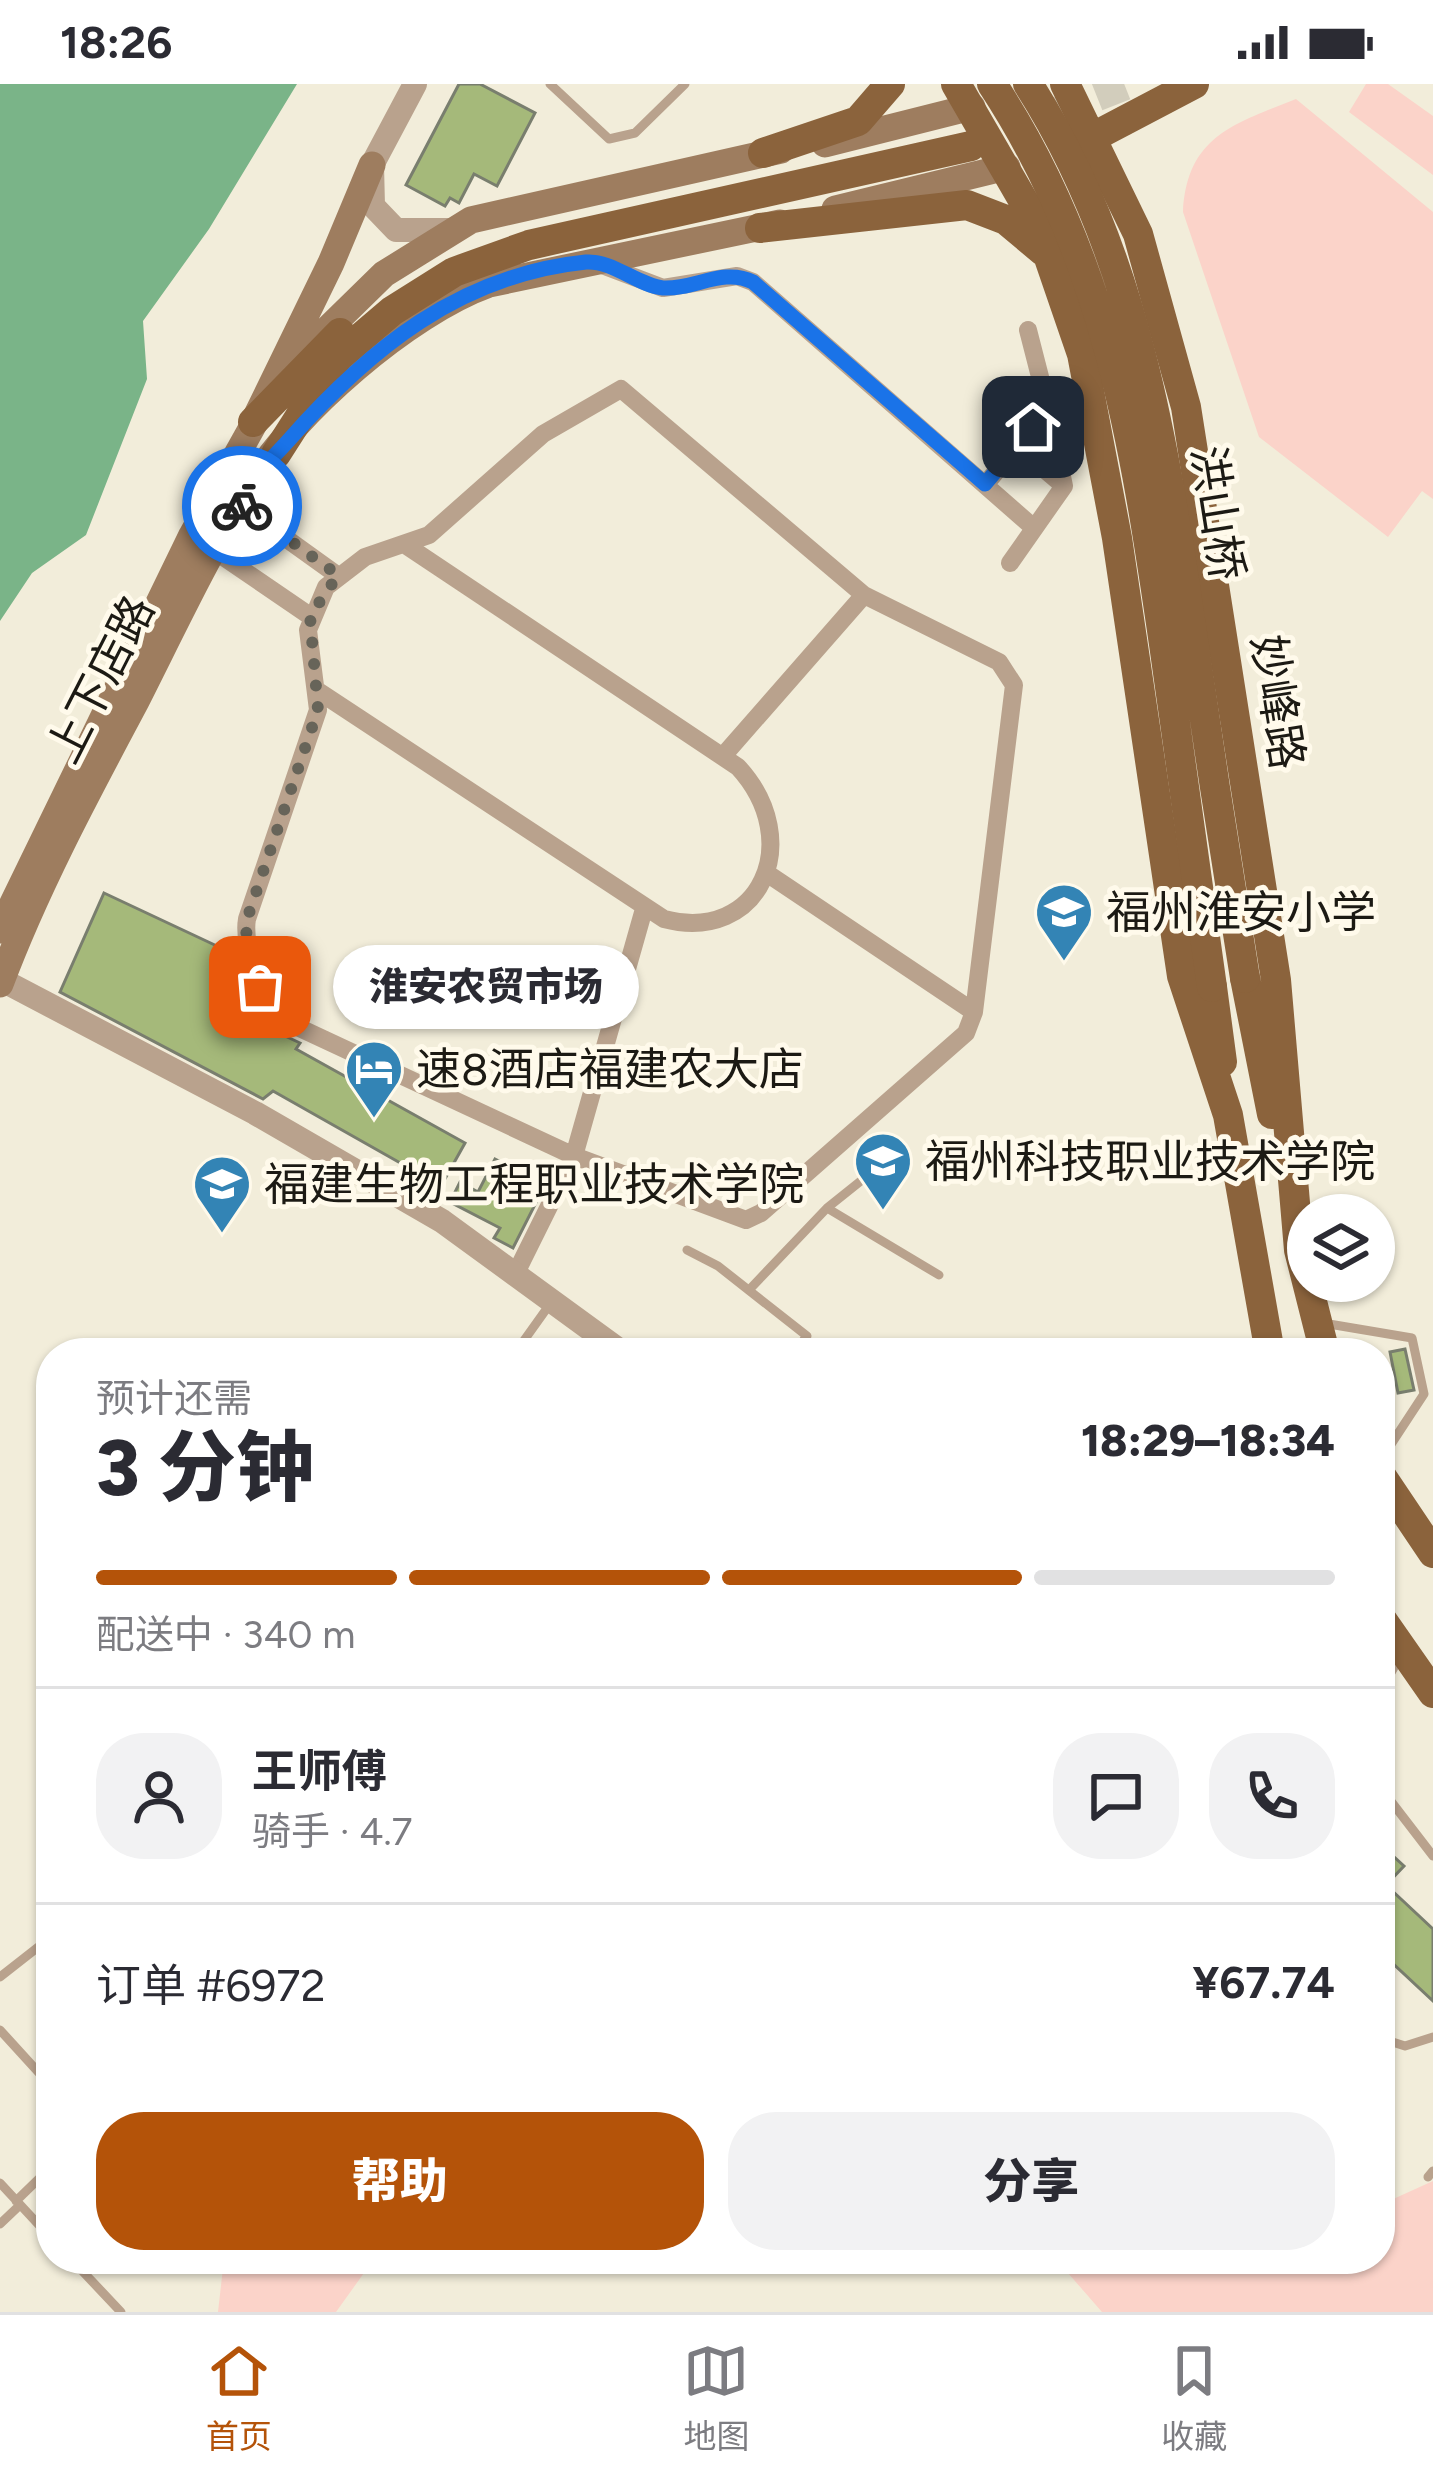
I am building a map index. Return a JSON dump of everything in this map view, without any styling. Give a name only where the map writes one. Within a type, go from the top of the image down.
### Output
[{"type":"main road","points":[[763,153],[858,121],[890,84]]},
{"type":"main road","name":"洪山桥","points":[[1028,84],[1083,181],[1141,345],[1168,474],[1245,978],[1288,1194]]},
{"type":"main road","points":[[276,454],[338,357],[378,322],[454,272],[1052,84]]},
{"type":"main road","name":"妙峰路","points":[[1065,84],[1148,264],[1196,455],[1280,1015],[1294,1194]]},
{"type":"main road","points":[[234,485],[276,454],[350,375],[450,300],[508,278],[760,228],[1007,167],[1094,139],[1194,84]]},
{"type":"main road","points":[[253,422],[303,366],[359,316],[449,260],[972,111]]},
{"type":"main road","points":[[253,422],[318,334],[384,274],[450,230],[495,212],[972,111]]},
{"type":"main road","points":[[972,111],[1007,167],[1049,257],[1082,354],[1107,478],[1182,976],[1228,1115]]},
{"type":"main road","points":[[972,111],[1053,189],[1112,350],[1148,532],[1228,1115],[1267,1338]]},
{"type":"main road","points":[[234,485],[253,422],[283,351],[331,263],[371,165]]},
{"type":"main road","points":[[760,228],[967,205],[1006,220],[1049,257]]},
{"type":"main road","name":"上下店路","points":[[0,930],[234,485]]},
{"type":"main road","name":"上下店路","points":[[0,981],[203,543]]},
{"type":"main road","name":"妙峰路","points":[[1311,1302],[1321,1338]]},
{"type":"main road","points":[[1395,1496],[1433,1552]]},
{"type":"main road","points":[[1395,1640],[1433,1693]]},
{"type":"street","points":[[416,84],[371,165],[373,206],[386,224],[410,233],[450,230]]},
{"type":"street","points":[[592,261],[663,288],[736,276],[753,282],[1034,528]]},
{"type":"street","points":[[1010,562],[1064,486],[1028,329]]},
{"type":"street","points":[[621,389],[864,595],[999,662],[1012,678],[974,1012],[960,1043],[746,1220],[574,1156],[280,1018],[265,999],[245,929],[318,710],[310,616],[338,575],[364,557],[429,536],[543,434],[621,389]]},
{"type":"street","points":[[985,484],[1048,408]]},
{"type":"street","points":[[1017,446],[1064,486]]},
{"type":"street","points":[[234,485],[338,575]]},
{"type":"street","points":[[203,543],[310,616]]},
{"type":"street","points":[[318,691],[644,909],[680,923],[699,922],[739,904],[768,874],[774,835],[769,816],[752,783],[723,755],[406,547]]},
{"type":"street","points":[[723,755],[864,595]]},
{"type":"street","points":[[768,874],[974,1012]]},
{"type":"street","points":[[516,1273],[574,1156],[644,909]]},
{"type":"street","points":[[0,981],[255,1113],[442,1221],[602,1338]]},
{"type":"lane","points":[[550,84],[609,139],[635,133],[685,84]]},
{"type":"lane","points":[[749,1290],[827,1208],[897,1152]]},
{"type":"lane","points":[[827,1208],[939,1275]]},
{"type":"lane","points":[[687,1250],[749,1290],[806,1338]]},
{"type":"lane","points":[[526,1338],[553,1300]]},
{"type":"lane","points":[[1316,1322],[1412,1338],[1424,1394],[1395,1438]]},
{"type":"lane","points":[[1395,1666],[1403,1652]]},
{"type":"lane","points":[[1395,1808],[1433,1856]]},
{"type":"lane","points":[[0,1977],[36,1949]]},
{"type":"lane","points":[[0,2030],[36,2070]]},
{"type":"lane","points":[[1395,2043],[1422,2044],[1433,2038]]},
{"type":"lane","points":[[1422,2044],[1433,2054]]},
{"type":"lane","points":[[0,2224],[36,2183]]},
{"type":"lane","points":[[1,2186],[36,2222]]},
{"type":"lane","points":[[85,2274],[121,2312]]},
{"type":"shaded area","points":[[0,84],[297,84],[209,229],[143,321],[147,379],[86,535],[32,573],[0,621]]},
{"type":"shaded area","points":[[1366,84],[1388,84],[1433,116],[1433,175],[1349,112]]},
{"type":"shaded area","points":[[1296,99],[1433,212],[1433,499],[1422,491],[1388,537],[1259,437],[1183,212],[1186,186],[1204,149],[1234,126]]},
{"type":"shaded area","points":[[1433,2181],[1433,2312],[1102,2312],[1069,2274],[1395,2274],[1395,2198]]},
{"type":"shaded area","points":[[222,2274],[363,2274],[336,2312],[218,2312]]},
{"type":"building","points":[[459,84],[480,84],[535,113],[497,186],[474,174],[459,203],[450,198],[445,206],[406,185]]},
{"type":"building","points":[[104,893],[236,955],[243,983],[260,1011],[281,1034],[300,1043],[296,1049],[465,1143],[441,1186],[273,1091],[263,1099],[60,992]]},
{"type":"building","points":[[495,1159],[545,1185],[513,1248],[494,1238],[500,1228],[450,1202],[460,1182],[478,1192]]},
{"type":"building","points":[[1405,1349],[1414,1390],[1398,1393],[1395,1351]]},
{"type":"building","points":[[1395,1893],[1433,1929],[1433,2001],[1395,1966]]},
{"type":"tunnel","points":[[1055,113],[1128,84]]},
{"type":"way so far","points":[[242,506],[338,575],[310,616],[318,710],[245,929],[260,987]]},
{"type":"place","name":"福州淮安小学","points":[[1064,963]]},
{"type":"place","name":"淮安农贸市场","points":[[260,987]]},
{"type":"place","name":"速8酒店福建农大店","points":[[374,1120]]},
{"type":"place","name":"福州科技职业技术学院","points":[[883,1212]]},
{"type":"place","name":"福建生物工程职业技术学院","points":[[222,1235]]},
{"type":"route","points":[[242,506],[251,482],[326,398],[398,334],[472,290],[592,261],[663,288],[736,276],[753,282],[985,484],[1033,427]]}]
